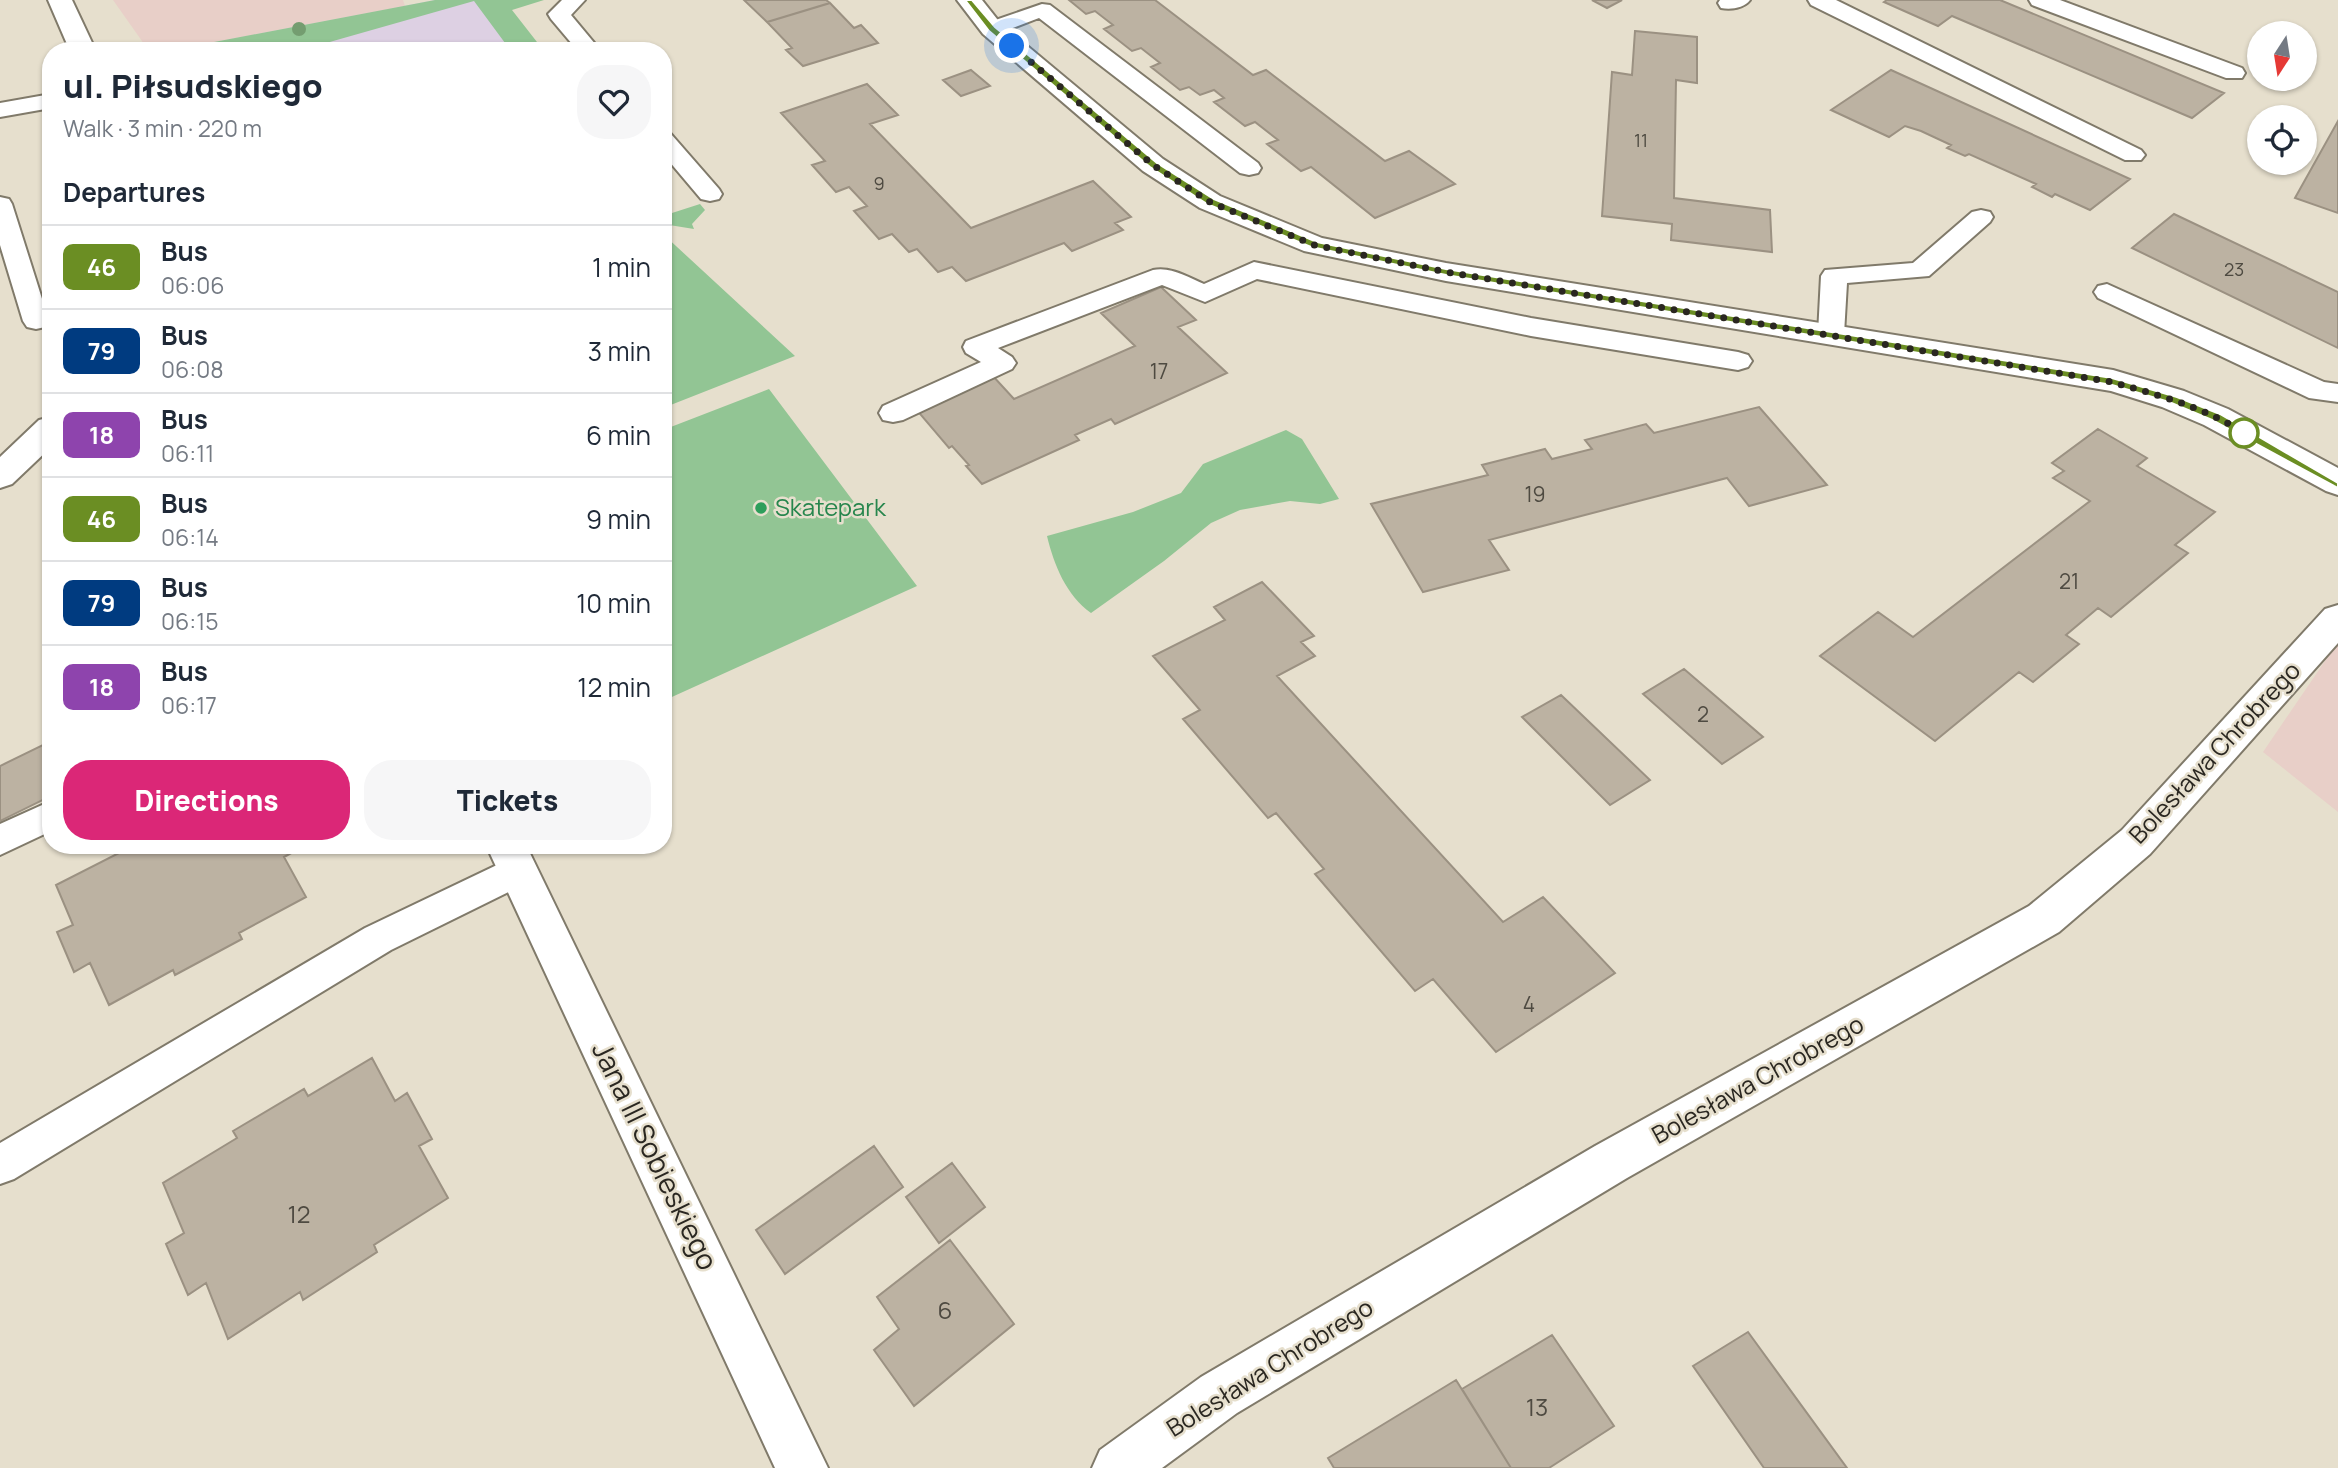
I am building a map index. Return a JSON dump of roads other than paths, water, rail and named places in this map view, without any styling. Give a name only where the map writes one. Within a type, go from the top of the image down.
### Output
[{"type":"street","points":[[60,0],[79,42]]},
{"type":"street","points":[[969,0],[992,29],[1153,165],[1210,202],[1314,245],[1446,272],[1831,334],[2124,385],[2173,399],[2216,417],[2338,483]]},
{"type":"street","points":[[0,476],[42,436]]},
{"type":"street","name":"Bolesława Chrobrego","points":[[1118,1468],[1219,1395],[1587,1177],[2045,919],[2136,842],[2338,619]]},
{"type":"street","name":"Jana III Sobieskiego","points":[[512,858],[802,1468]]},
{"type":"lane","points":[[574,0],[559,14],[582,42]]},
{"type":"lane","points":[[1819,0],[2133,155]]},
{"type":"lane","points":[[2040,0],[2234,74]]},
{"type":"lane","points":[[992,29],[1042,10],[1249,168]]},
{"type":"lane","points":[[0,110],[42,103]]},
{"type":"lane","points":[[672,150],[710,194]]},
{"type":"lane","points":[[0,204],[36,321]]},
{"type":"lane","points":[[1831,334],[1834,276],[1920,270],[1981,218]]},
{"type":"lane","points":[[893,413],[1002,363],[976,346],[1161,276],[1205,294],[1254,270],[1531,327],[1738,361]]},
{"type":"lane","points":[[2107,292],[2319,391],[2338,393]]},
{"type":"lane","points":[[0,840],[42,820]]},
{"type":"lane","points":[[0,1165],[512,858]]},
{"type":"place","name":"Skatepark","points":[[761,508]]}]
